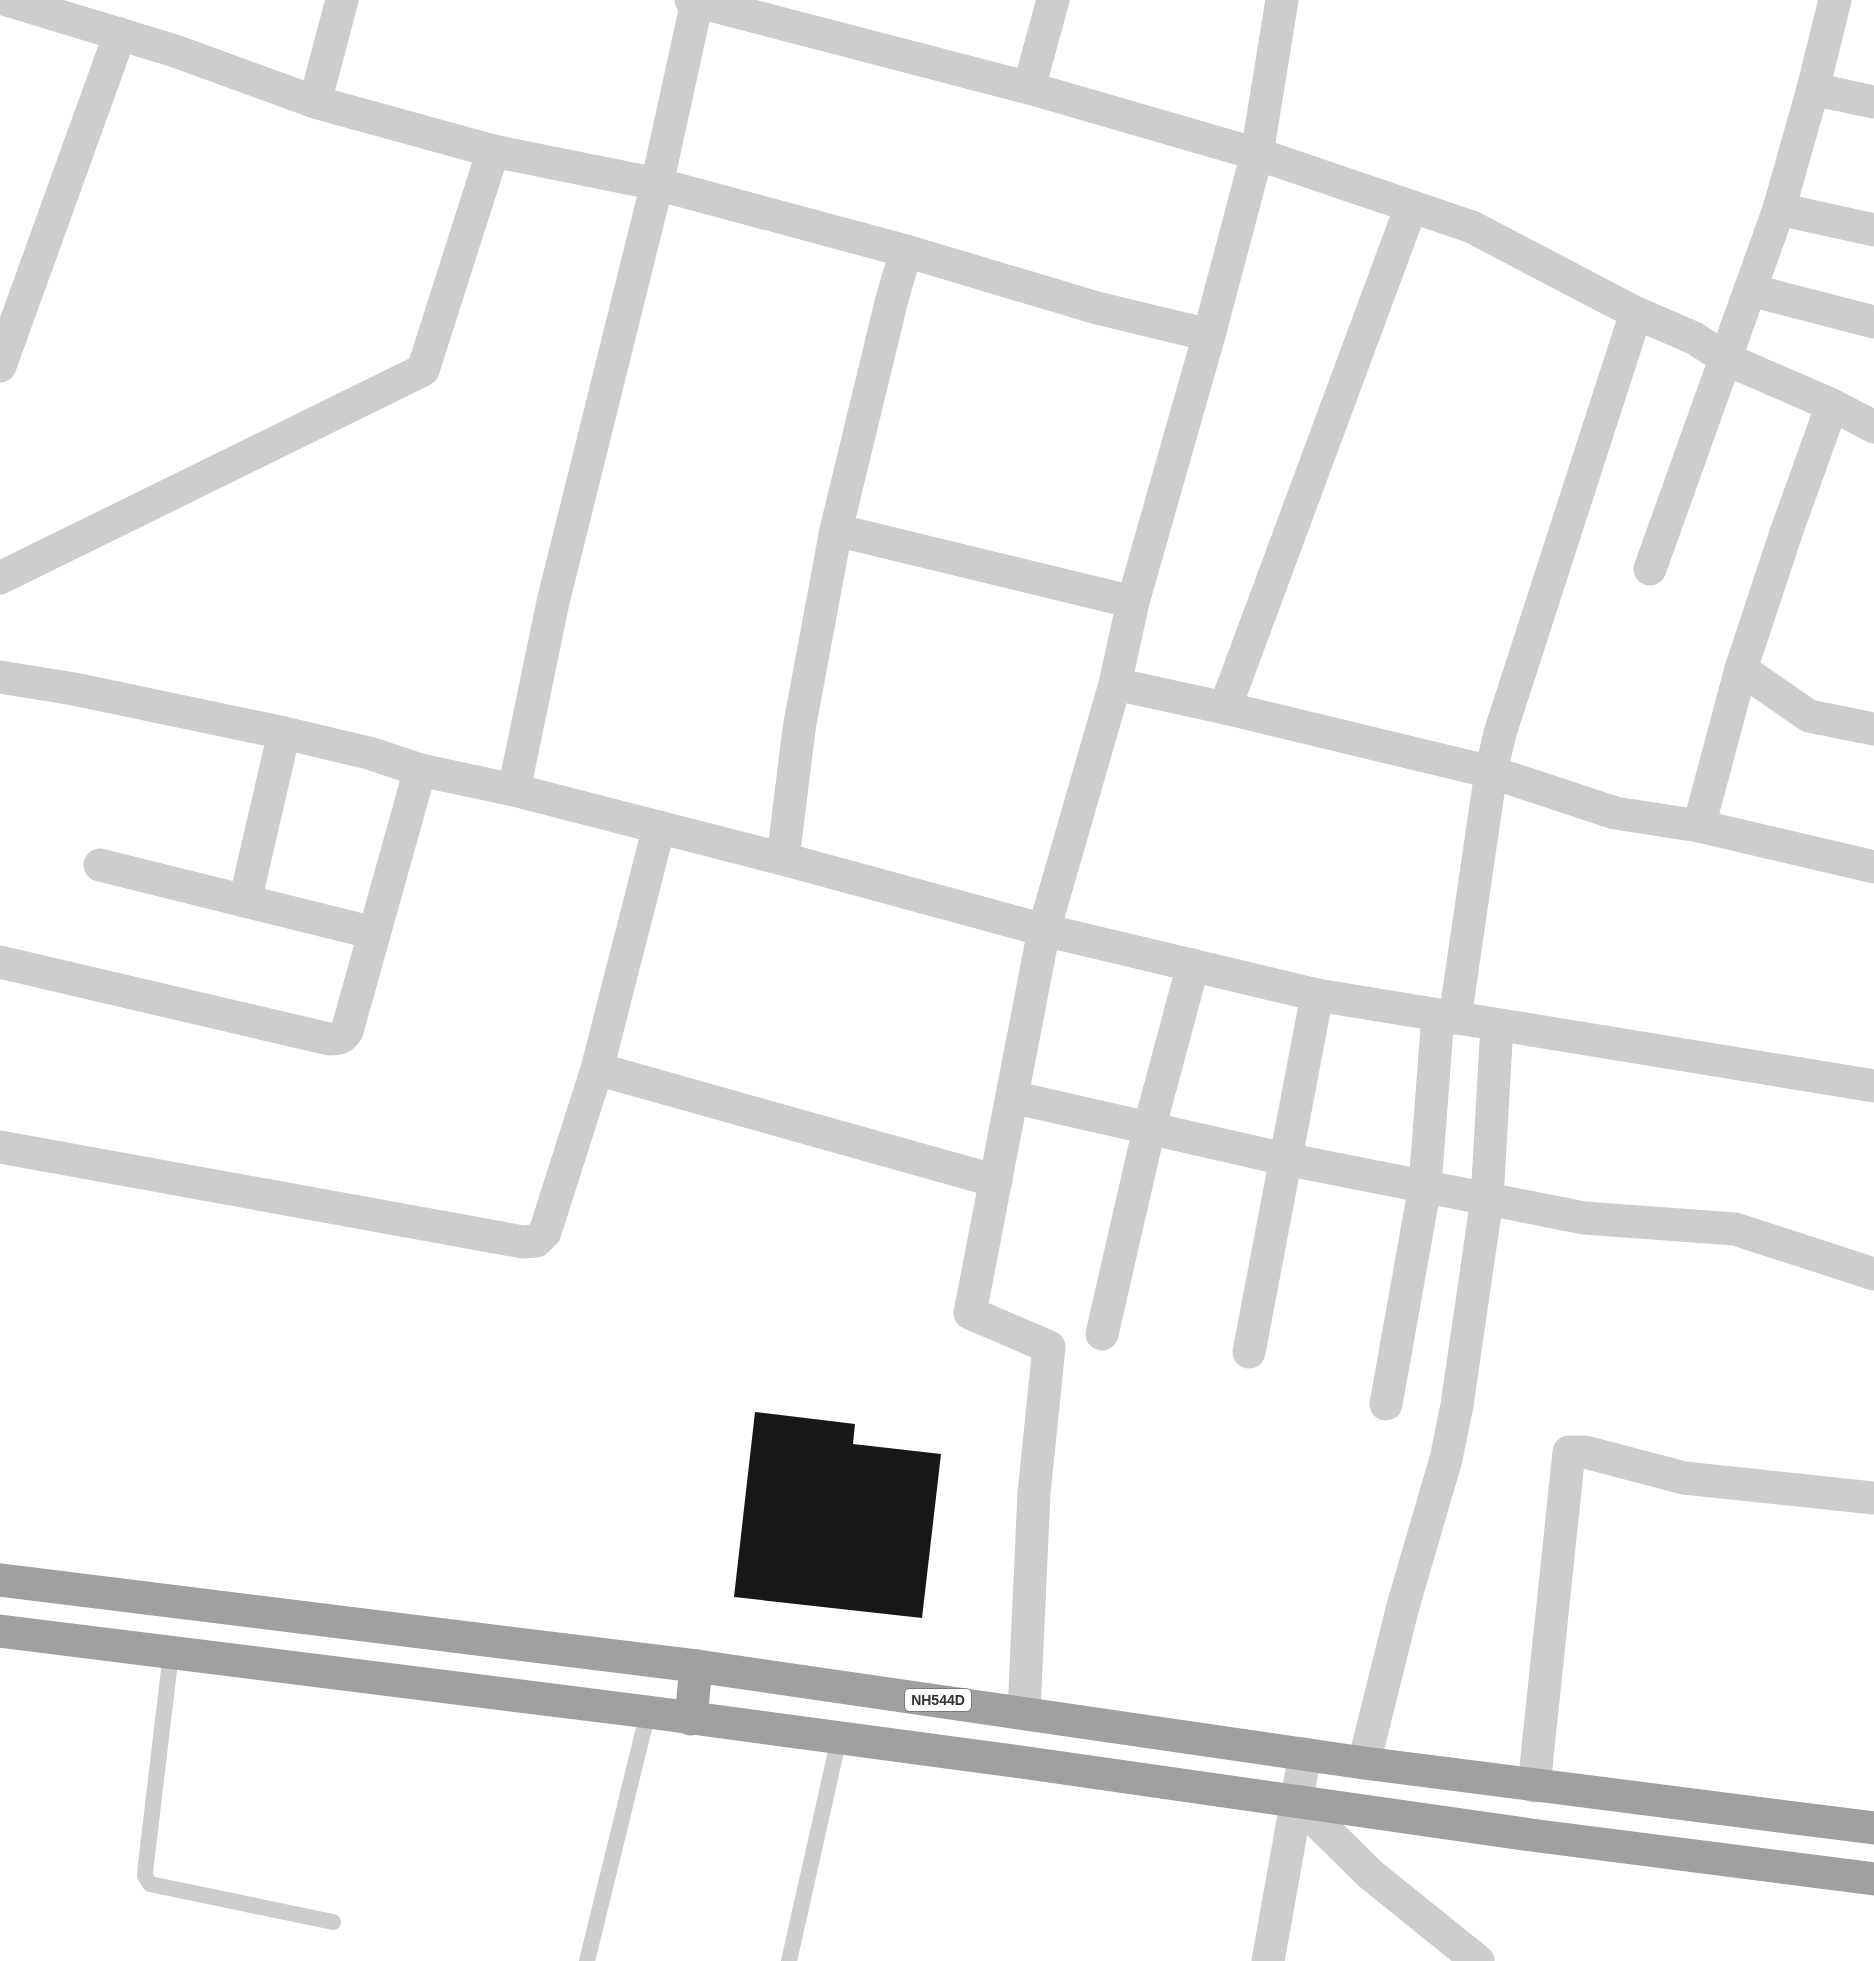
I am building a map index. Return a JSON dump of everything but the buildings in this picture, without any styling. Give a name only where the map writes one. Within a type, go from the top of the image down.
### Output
[{"type":"highway","name":"NH544D","points":[[0,1580],[696,1666],[1364,1763],[1874,1828]]},
{"type":"highway","points":[[0,1631],[648,1712],[1531,1835],[1874,1879]]},
{"type":"highway","points":[[690,1719],[696,1666]]},
{"type":"street","points":[[7,0],[175,51],[315,102],[493,151],[657,184],[906,251],[1097,308],[1209,335]]},
{"type":"street","points":[[315,102],[342,0]]},
{"type":"street","points":[[1029,88],[1053,0]]},
{"type":"street","points":[[1024,1712],[1034,1492],[1049,1347],[970,1313],[1044,930],[1115,684],[1133,602],[1209,335],[1257,154],[1282,0]]},
{"type":"street","points":[[1650,569],[1779,209],[1835,0]]},
{"type":"street","points":[[514,790],[553,602],[657,184],[694,1],[1029,88],[1257,154],[1472,227],[1636,313],[1694,338],[1726,359],[1832,405],[1874,427]]},
{"type":"street","points":[[0,366],[120,34]]},
{"type":"street","points":[[1813,89],[1874,102]]},
{"type":"street","points":[[0,578],[423,370],[493,151]]},
{"type":"street","points":[[1226,708],[1412,207]]},
{"type":"street","points":[[1779,209],[1874,230]]},
{"type":"street","points":[[783,859],[799,729],[836,530],[892,299],[906,251]]},
{"type":"street","points":[[1750,290],[1874,322]]},
{"type":"street","points":[[1386,1404],[1425,1186],[1446,1017],[1491,772],[1500,733],[1636,313]]},
{"type":"street","points":[[1699,826],[1741,669],[1786,530],[1832,405]]},
{"type":"street","points":[[836,530],[1133,602]]},
{"type":"street","points":[[1741,669],[1809,716],[1874,729]]},
{"type":"street","points":[[0,677],[74,689],[369,753],[420,770],[514,790],[659,827],[1044,930],[1317,995],[1874,1086]]},
{"type":"street","points":[[1115,684],[1226,708],[1491,772],[1615,813],[1699,826],[1874,867]]},
{"type":"street","points":[[244,901],[284,733]]},
{"type":"street","points":[[0,962],[329,1039],[338,1039],[347,1031],[420,770]]},
{"type":"street","points":[[0,1148],[523,1242],[536,1240],[545,1232],[597,1069],[659,827]]},
{"type":"street","points":[[100,865],[374,933]]},
{"type":"street","points":[[1102,1334],[1149,1129],[1192,965]]},
{"type":"street","points":[[1249,1352],[1317,995]]},
{"type":"street","points":[[1364,1763],[1403,1606],[1446,1459],[1457,1405],[1487,1199],[1497,1025]]},
{"type":"street","points":[[597,1069],[996,1181]]},
{"type":"street","points":[[1012,1096],[1285,1159],[1584,1218],[1735,1229],[1874,1275]]},
{"type":"street","points":[[1534,1786],[1569,1452],[1585,1452],[1684,1478],[1874,1498]]},
{"type":"street","points":[[1268,1961],[1305,1754]]},
{"type":"street","points":[[1296,1801],[1370,1874],[1478,1961]]},
{"type":"lane","points":[[171,1653],[145,1876],[150,1884],[171,1890],[333,1922]]},
{"type":"lane","points":[[587,1961],[648,1712]]},
{"type":"lane","points":[[789,1961],[839,1738]]}]
